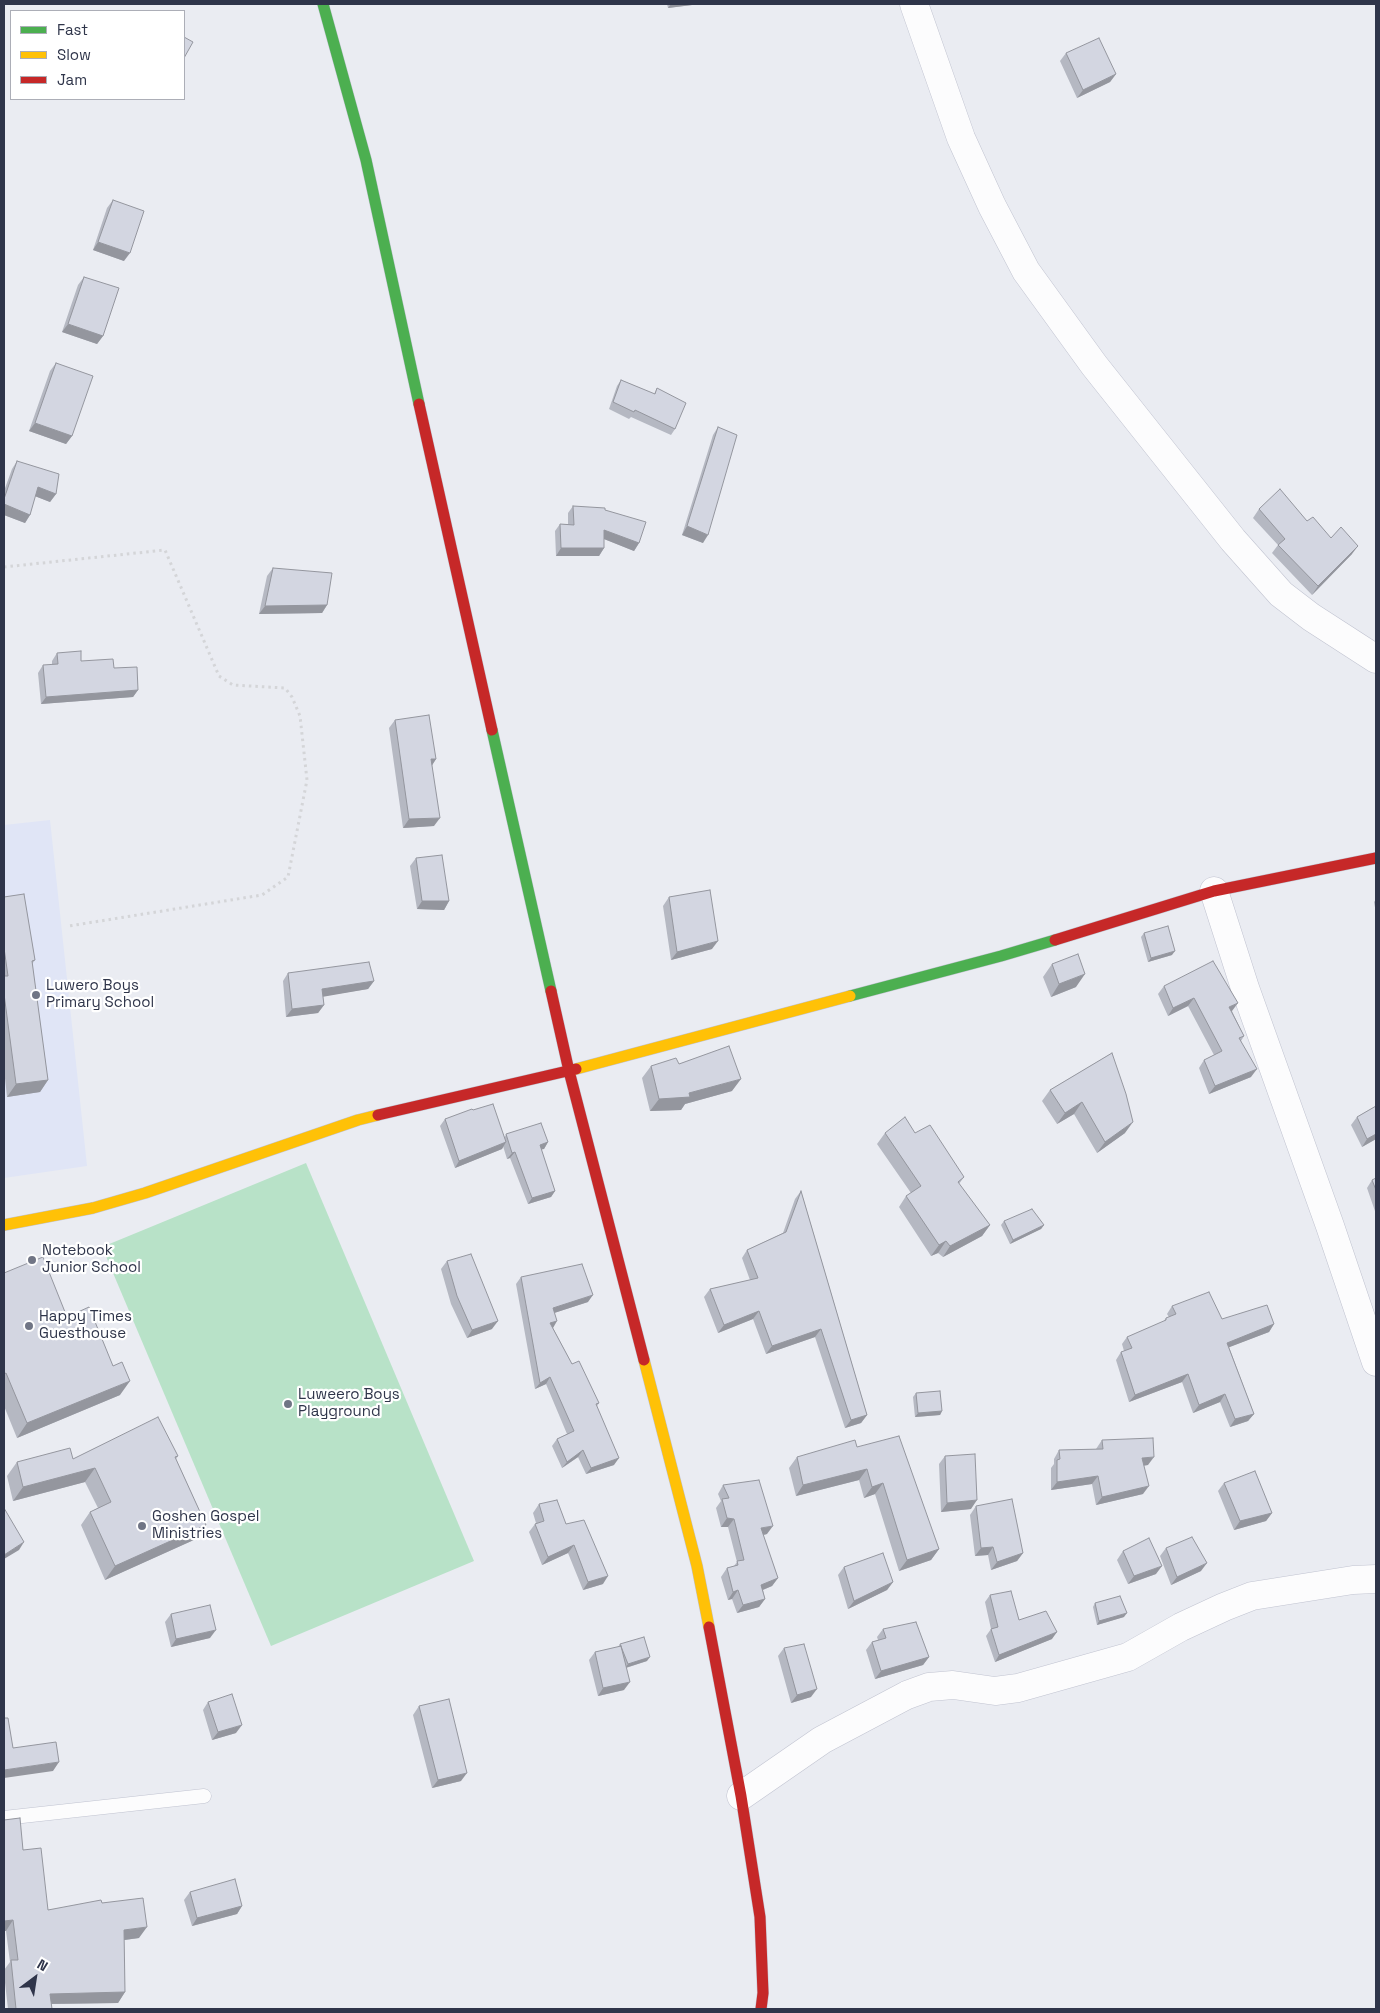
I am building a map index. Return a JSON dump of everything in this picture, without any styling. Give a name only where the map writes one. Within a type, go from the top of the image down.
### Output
[{"type":"street","points":[[323,4],[366,160],[385,254],[569,1071],[697,1566],[741,1796],[760,1917],[763,1992],[761,2009]]},
{"type":"street","points":[[914,4],[961,138],[992,206],[1026,271],[1094,365],[1239,547],[1281,594],[1311,617],[1376,659]]},
{"type":"street","points":[[4,1225],[93,1208],[145,1193],[358,1120],[569,1071],[1001,956],[1214,891],[1376,858]]},
{"type":"street","points":[[1214,891],[1245,988],[1330,1226],[1376,1362]]},
{"type":"street","points":[[741,1796],[822,1740],[907,1695],[929,1687],[953,1685],[995,1691],[1018,1688],[1128,1657],[1181,1627],[1252,1596],[1353,1580],[1376,1579]]},
{"type":"lane","points":[[4,1818],[204,1796]]},
{"type":"path","points":[[4,567],[166,550],[220,676],[233,685],[285,688],[292,696],[300,716],[307,780],[288,878],[262,896],[69,926]]},
{"type":"shaded area","name":"Luwero Boys Primary School","points":[[50,820],[87,1166],[4,1178],[4,825]]},
{"type":"green space","name":"Luweero Boys Playground","points":[[306,1163],[474,1561],[271,1646],[102,1247]]},
{"type":"building","points":[[185,38],[193,42],[185,56]]},
{"type":"building","points":[[1099,38],[1116,74],[1083,90],[1066,53]]},
{"type":"building","points":[[113,200],[144,211],[130,253],[98,242]]},
{"type":"building","points":[[84,277],[119,288],[103,336],[68,324]]},
{"type":"building","points":[[56,363],[93,376],[72,436],[35,423]]},
{"type":"building","points":[[621,380],[655,394],[657,388],[686,403],[675,429],[613,402]]},
{"type":"building","points":[[718,427],[737,435],[708,535],[687,526]]},
{"type":"building","points":[[17,461],[59,474],[56,494],[38,487],[30,515],[4,504]]},
{"type":"building","points":[[1280,489],[1307,521],[1313,517],[1331,538],[1341,527],[1358,546],[1318,586],[1278,545],[1285,539],[1259,509]]},
{"type":"building","points":[[573,506],[605,508],[605,510],[646,522],[639,543],[604,530],[604,548],[561,548],[560,524],[574,525]]},
{"type":"building","points":[[273,568],[332,573],[327,605],[265,606]]},
{"type":"building","points":[[81,651],[81,661],[113,659],[114,668],[137,667],[138,690],[46,697],[43,665],[58,664],[57,653]]},
{"type":"building","points":[[429,715],[436,759],[431,759],[440,818],[409,819],[395,720]]},
{"type":"building","points":[[442,855],[449,901],[422,901],[416,858]]},
{"type":"building","points":[[710,890],[718,941],[677,952],[669,897]]},
{"type":"building","points":[[24,894],[35,960],[32,961],[48,1080],[16,1084],[4,994],[4,976],[8,976],[4,948],[4,897]]},
{"type":"building","points":[[1168,926],[1175,951],[1151,958],[1144,933]]},
{"type":"building","points":[[1078,954],[1085,974],[1059,984],[1052,964]]},
{"type":"building","points":[[1213,961],[1238,1003],[1229,1007],[1244,1036],[1239,1038],[1257,1069],[1215,1086],[1204,1060],[1222,1051],[1194,998],[1173,1008],[1164,986]]},
{"type":"building","points":[[369,962],[374,981],[322,989],[324,1005],[292,1009],[288,973]]},
{"type":"building","points":[[729,1046],[741,1079],[689,1093],[690,1097],[659,1099],[651,1066],[676,1058],[679,1064]]},
{"type":"building","points":[[1112,1053],[1133,1122],[1105,1142],[1082,1102],[1065,1113],[1050,1090]]},
{"type":"building","points":[[493,1104],[506,1142],[459,1161],[445,1119]]},
{"type":"building","points":[[1376,1106],[1376,1134],[1367,1139],[1357,1117]]},
{"type":"building","points":[[905,1117],[915,1133],[930,1125],[964,1177],[958,1182],[990,1225],[950,1246],[946,1241],[939,1245],[906,1196],[921,1186],[885,1133]]},
{"type":"building","points":[[541,1123],[548,1142],[540,1145],[555,1191],[532,1198],[515,1152],[512,1153],[506,1134]]},
{"type":"building","points":[[1376,1178],[1376,1190],[1372,1180]]},
{"type":"building","points":[[801,1191],[867,1415],[851,1420],[821,1329],[772,1346],[759,1311],[724,1325],[710,1289],[758,1278],[747,1250],[786,1232]]},
{"type":"building","points":[[1032,1209],[1044,1225],[1013,1240],[1004,1221]]},
{"type":"building","points":[[471,1254],[498,1321],[472,1330],[457,1296],[447,1261]]},
{"type":"building","points":[[43,1257],[67,1317],[89,1307],[113,1366],[122,1362],[130,1381],[27,1423],[6,1373],[4,1374],[4,1273]]},
{"type":"building","points":[[582,1264],[593,1295],[553,1308],[557,1321],[550,1323],[572,1364],[579,1361],[599,1403],[596,1404],[619,1458],[591,1468],[583,1450],[567,1462],[557,1439],[574,1431],[550,1377],[540,1383],[521,1277]]},
{"type":"building","points":[[1209,1292],[1222,1319],[1267,1305],[1274,1324],[1227,1343],[1254,1414],[1235,1419],[1225,1394],[1199,1405],[1188,1374],[1135,1395],[1121,1352],[1132,1348],[1127,1337],[1176,1314],[1172,1306]]},
{"type":"building","points":[[940,1391],[942,1411],[918,1413],[916,1393]]},
{"type":"building","points":[[158,1417],[178,1456],[175,1457],[206,1525],[115,1566],[90,1512],[111,1502],[95,1468],[23,1487],[17,1462],[70,1448],[73,1459]]},
{"type":"building","points":[[899,1436],[939,1549],[907,1560],[883,1483],[872,1487],[867,1469],[803,1485],[797,1457],[855,1440],[857,1447]]},
{"type":"building","points":[[1153,1438],[1154,1457],[1142,1458],[1149,1486],[1102,1497],[1098,1476],[1057,1482],[1057,1460],[1060,1459],[1059,1450],[1103,1449],[1102,1440]]},
{"type":"building","points":[[975,1454],[977,1500],[947,1503],[945,1456]]},
{"type":"building","points":[[1255,1471],[1272,1513],[1240,1521],[1224,1483]]},
{"type":"building","points":[[759,1480],[773,1526],[761,1528],[778,1578],[761,1585],[765,1599],[743,1605],[738,1590],[733,1592],[727,1568],[738,1565],[737,1561],[744,1560],[734,1519],[727,1518],[722,1499],[729,1498],[723,1485]]},
{"type":"building","points":[[1012,1499],[1023,1553],[997,1562],[993,1547],[981,1548],[976,1506]]},
{"type":"building","points":[[557,1500],[566,1524],[584,1520],[608,1576],[588,1582],[574,1545],[548,1557],[535,1524],[544,1521],[539,1504]]},
{"type":"building","points":[[4,1508],[24,1542],[4,1555]]},
{"type":"building","points":[[1192,1537],[1207,1563],[1177,1577],[1166,1548]]},
{"type":"building","points":[[1149,1538],[1162,1566],[1134,1576],[1123,1551]]},
{"type":"building","points":[[883,1553],[893,1582],[854,1601],[844,1567]]},
{"type":"building","points":[[1011,1591],[1019,1620],[1046,1611],[1057,1632],[999,1655],[991,1629],[998,1627],[990,1595]]},
{"type":"building","points":[[1120,1596],[1127,1613],[1099,1621],[1095,1603]]},
{"type":"building","points":[[210,1605],[216,1630],[176,1639],[171,1614]]},
{"type":"building","points":[[916,1622],[929,1657],[881,1671],[872,1642],[886,1638],[883,1629]]},
{"type":"building","points":[[644,1637],[650,1657],[628,1664],[620,1644]]},
{"type":"building","points":[[804,1644],[817,1689],[797,1695],[784,1648]]},
{"type":"building","points":[[621,1646],[630,1682],[603,1688],[595,1652]]},
{"type":"building","points":[[232,1694],[242,1725],[218,1732],[208,1702]]},
{"type":"building","points":[[449,1699],[467,1773],[438,1780],[419,1706]]},
{"type":"building","points":[[4,1718],[8,1718],[13,1748],[56,1742],[59,1762],[4,1770]]},
{"type":"building","points":[[20,1818],[23,1850],[41,1848],[48,1910],[101,1900],[102,1903],[143,1898],[147,1927],[124,1930],[125,1992],[50,1994],[52,2009],[16,2009],[11,1960],[18,1960],[13,1920],[4,1921],[4,1820]]},
{"type":"building","points":[[235,1879],[242,1906],[197,1918],[190,1892]]},
{"type":"traffic: fast","points":[[323,4],[366,160],[419,404]]},
{"type":"traffic: fast","points":[[492,730],[551,991]]},
{"type":"traffic: fast","points":[[850,996],[1055,940]]},
{"type":"traffic: slow","points":[[576,1069],[850,996]]},
{"type":"traffic: slow","points":[[4,1225],[93,1208],[145,1193],[358,1120],[378,1115]]},
{"type":"traffic: slow","points":[[644,1360],[697,1566],[709,1627]]},
{"type":"traffic: jam","points":[[419,404],[492,730]]},
{"type":"traffic: jam","points":[[1055,940],[1214,891],[1376,858]]},
{"type":"traffic: jam","points":[[551,991],[569,1071],[644,1360]]},
{"type":"traffic: jam","points":[[378,1115],[576,1069]]},
{"type":"traffic: jam","points":[[709,1627],[741,1796],[760,1917],[763,1993],[761,2009]]},
{"type":"place","name":"Luwero Boys Primary School","points":[[36,995]]},
{"type":"place","name":"Notebook Junior School","points":[[32,1260]]},
{"type":"place","name":"Happy Times Guesthouse","points":[[29,1326]]},
{"type":"place","name":"Luweero Boys Playground","points":[[288,1404]]},
{"type":"place","name":"Goshen Gospel Ministries","points":[[142,1526]]}]
